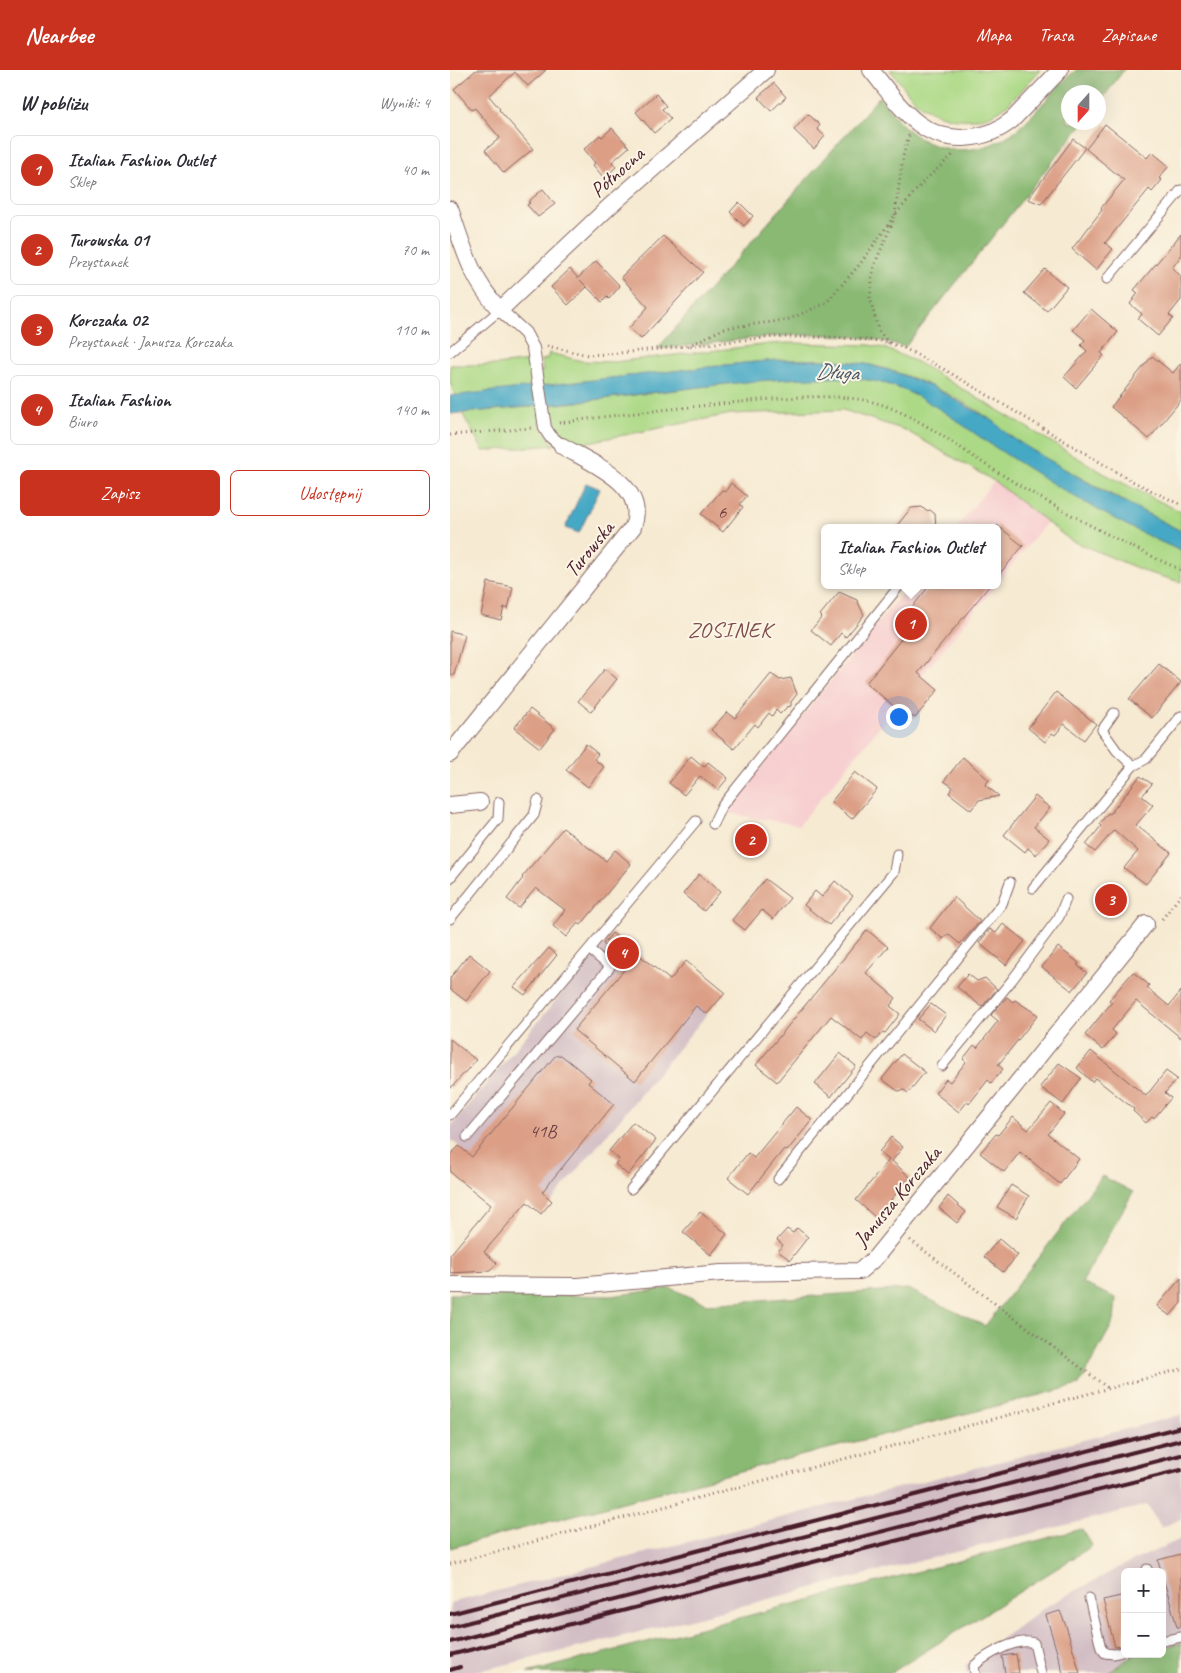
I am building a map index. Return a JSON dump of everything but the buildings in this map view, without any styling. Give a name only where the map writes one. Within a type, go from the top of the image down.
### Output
[{"type":"street","name":"Północna","points":[[500,310],[610,206],[766,70]]},
{"type":"street","points":[[871,70],[900,105],[914,127],[956,138],[976,137],[995,132],[1012,120],[1060,70]]},
{"type":"street","points":[[450,209],[472,271],[482,289],[500,310],[525,333],[534,352],[544,425]]},
{"type":"street","name":"Turowska","points":[[450,754],[628,534],[636,520],[635,502],[624,486],[612,476],[562,446],[550,436],[544,425]]},
{"type":"street","points":[[450,805],[480,802]]},
{"type":"street","name":"Janusza Korczaka","points":[[450,1285],[577,1286],[721,1273],[860,1271],[875,1258],[1154,922]]},
{"type":"lane","points":[[1107,280],[1181,190]]},
{"type":"lane","points":[[450,352],[500,310]]},
{"type":"lane","points":[[713,824],[721,807],[897,589]]},
{"type":"lane","points":[[1114,713],[1102,730],[1117,751],[1133,766]]},
{"type":"lane","points":[[1033,888],[1133,766],[1146,759],[1181,716]]},
{"type":"lane","points":[[450,919],[534,815],[538,800]]},
{"type":"lane","points":[[450,878],[498,819],[500,802]]},
{"type":"lane","points":[[450,1115],[696,821]]},
{"type":"lane","points":[[631,1189],[894,872],[897,854]]},
{"type":"lane","points":[[778,1179],[1002,904],[1010,882]]},
{"type":"lane","points":[[942,1066],[1060,917],[1066,899]]},
{"type":"lane","points":[[467,1138],[610,967],[589,949]]},
{"type":"lane","points":[[1089,1598],[1101,1648],[1106,1653],[1121,1653]]},
{"type":"lane","points":[[1166,1638],[1181,1636]]},
{"type":"lane","points":[[967,1673],[974,1670],[984,1657],[1001,1648],[1028,1641],[1034,1643],[1041,1673]]},
{"type":"path","points":[[889,343],[878,330],[870,297],[874,266],[895,215],[903,156],[914,127]]},
{"type":"path","points":[[685,347],[724,328],[787,320],[826,303],[860,264],[895,215],[925,180],[959,150]]},
{"type":"path","points":[[529,341],[588,355],[798,336],[860,338],[889,343],[902,347],[947,371],[1116,472],[1181,505]]},
{"type":"path","points":[[450,435],[767,400],[821,397],[862,400],[882,404],[900,412],[1050,503],[1181,570]]},
{"type":"path","points":[[1154,922],[1181,895]]},
{"type":"path","points":[[897,1231],[1108,1388]]},
{"type":"path","points":[[450,1564],[1181,1369]]},
{"type":"shaded area","points":[[994,481],[1047,522],[1001,578],[1001,524],[959,524]]},
{"type":"shaded area","points":[[906,589],[993,589],[799,825],[727,813],[727,809]]},
{"type":"shaded area","points":[[612,933],[670,980],[669,983],[707,1014],[541,1214],[450,1139],[450,1127]]},
{"type":"shaded area","points":[[1181,1415],[1181,1519],[1161,1528],[1147,1505],[576,1648],[470,1673],[450,1673],[450,1603]]},
{"type":"shaded area","points":[[1181,1539],[1181,1643],[1166,1647],[1166,1568],[1121,1568],[1121,1658],[1128,1658],[1109,1673],[967,1673],[965,1665],[1047,1606],[1122,1566]]},
{"type":"green space","points":[[890,70],[1040,70],[1006,106],[986,117],[963,119],[940,115],[920,105]]},
{"type":"green space","points":[[1076,70],[1124,70],[1106,94],[1106,85],[1061,85],[1061,130],[1077,130],[905,347],[875,340],[813,335],[782,336],[657,349],[879,97],[895,117],[913,134],[941,147],[955,150],[969,149],[984,147],[1010,134],[1022,125],[1062,83]]},
{"type":"green space","points":[[790,343],[870,345],[884,348],[917,362],[1105,474],[1181,512],[1181,531],[1031,450],[967,404],[933,387],[880,367],[850,362],[819,360],[744,363],[455,396],[450,382],[450,365],[496,365],[530,361],[532,372],[543,371],[541,360],[547,359],[549,353],[582,361],[614,362]]},
{"type":"green space","points":[[838,376],[887,384],[911,393],[960,421],[1060,487],[1119,521],[1181,551],[1181,582],[1149,573],[1070,540],[994,481],[905,430],[843,410],[731,414],[573,445],[556,432],[550,421],[539,422],[554,445],[483,451],[462,413],[569,403],[749,381]]},
{"type":"green space","points":[[1102,1176],[1133,1192],[1082,1283],[1116,1298],[1114,1321],[1079,1385],[729,1474],[450,1548],[450,1294],[611,1296],[670,1288],[707,1304],[908,1289],[985,1326]]},
{"type":"green space","points":[[1082,1529],[1092,1545],[1086,1550],[891,1673],[527,1673]]},
{"type":"green space","points":[[1181,1643],[1181,1673],[1109,1673],[1130,1658],[1166,1658],[1166,1647]]},
{"type":"water","name":"Długa","points":[[777,360],[833,360],[866,364],[895,372],[933,387],[995,422],[1008,435],[1099,489],[1181,531],[1181,551],[1131,528],[1036,474],[919,397],[893,386],[873,381],[853,378],[771,380],[450,414],[450,396]]},
{"type":"water","points":[[586,483],[600,489],[579,533],[565,528]]},
{"type":"railway","points":[[450,1614],[1181,1427]]},
{"type":"railway","points":[[450,1627],[1181,1440]]},
{"type":"railway","points":[[450,1642],[1181,1455]]},
{"type":"railway","points":[[450,1655],[1181,1470]]},
{"type":"railway","points":[[450,1670],[460,1667]]},
{"type":"place","name":"Italian Fashion Outlet","points":[[911,624]]},
{"type":"place","name":"Turowska 01","points":[[751,840]]},
{"type":"place","name":"Korczaka 02","points":[[1111,900]]},
{"type":"place","name":"Italian Fashion","points":[[623,953]]},
{"type":"district","name":"ZOSINEK","points":[[730,629]]}]
